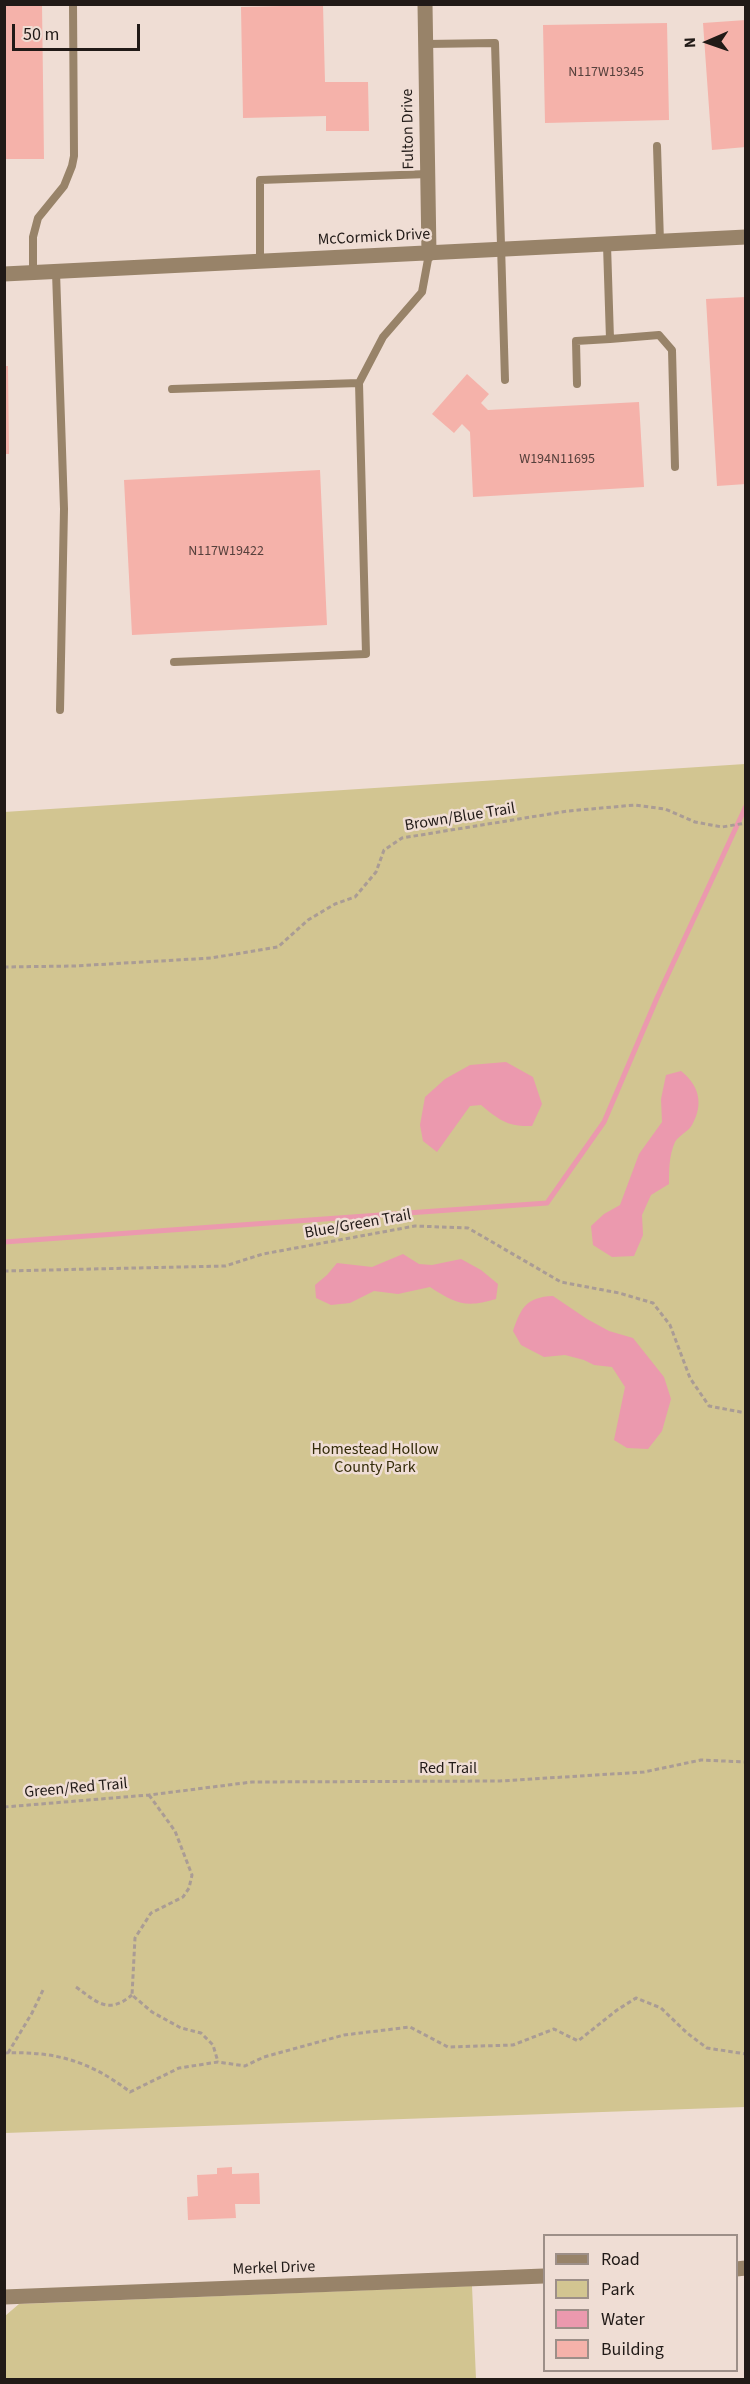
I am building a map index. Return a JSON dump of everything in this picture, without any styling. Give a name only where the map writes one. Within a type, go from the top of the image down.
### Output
[{"type":"street","name":"Fulton Drive","points":[[425,4],[429,254]]},
{"type":"street","name":"McCormick Drive","points":[[4,274],[746,237]]},
{"type":"street","name":"Merkel Drive","points":[[4,2297],[543,2276]]},
{"type":"lane","points":[[33,273],[33,237],[38,218],[64,186],[72,166],[73,4]]},
{"type":"lane","points":[[426,44],[495,43],[505,380]]},
{"type":"lane","points":[[657,146],[660,242]]},
{"type":"lane","points":[[260,262],[260,180],[428,174]]},
{"type":"lane","points":[[607,245],[609,339]]},
{"type":"lane","points":[[174,662],[366,654],[359,383],[383,337],[422,292],[429,254]]},
{"type":"lane","points":[[56,272],[64,509],[60,710]]},
{"type":"lane","points":[[577,384],[576,341],[659,335],[672,350],[675,467]]},
{"type":"lane","points":[[172,389],[359,383]]},
{"type":"path","name":"Brown/Blue Trail","points":[[4,967],[74,966],[211,958],[278,947],[308,920],[335,903],[355,897],[376,872],[384,850],[402,838],[568,811],[635,805],[665,809],[695,822],[722,827],[746,823]]},
{"type":"path","name":"Blue/Green Trail","points":[[4,1271],[225,1266],[263,1254],[415,1226],[468,1228],[561,1282],[619,1293],[653,1303],[670,1326],[690,1378],[710,1406],[746,1413]]},
{"type":"path","name":"Red Trail","points":[[149,1795],[252,1782],[500,1781],[644,1772],[701,1760],[746,1762]]},
{"type":"path","name":"Green/Red Trail","points":[[4,1808],[149,1795]]},
{"type":"path","points":[[132,1995],[135,1938],[151,1913],[183,1897],[189,1888],[192,1875],[175,1831],[149,1795]]},
{"type":"path","points":[[76,1987],[104,2006],[115,2005],[132,1995]]},
{"type":"path","points":[[6,2053],[32,2013],[44,1988]]},
{"type":"path","points":[[132,1995],[152,2012],[181,2028],[201,2032],[213,2045],[218,2062]]},
{"type":"path","points":[[6,2053],[31,2052],[71,2059],[106,2074],[130,2092],[179,2068],[218,2062],[245,2066],[303,2044],[344,2035],[410,2027],[448,2047],[513,2045],[554,2029],[578,2041],[616,2010],[636,1998],[661,2008],[687,2033],[707,2048],[746,2054]]},
{"type":"green space","name":"Homestead Hollow County Park","points":[[745,764],[745,2107],[5,2133],[4,812]]},
{"type":"green space","points":[[472,2286],[476,2379],[5,2379],[5,2316],[19,2304]]},
{"type":"water","points":[[506,1062],[533,1077],[542,1104],[532,1126],[510,1124],[481,1105],[470,1106],[437,1152],[423,1141],[420,1125],[425,1097],[445,1079],[470,1065]]},
{"type":"water","points":[[681,1071],[692,1082],[698,1095],[696,1117],[690,1127],[675,1142],[670,1158],[669,1184],[651,1195],[642,1215],[643,1235],[634,1256],[612,1257],[593,1245],[591,1226],[604,1214],[620,1205],[639,1154],[662,1122],[661,1099],[666,1075]]},
{"type":"water","points":[[403,1254],[419,1264],[432,1265],[461,1259],[481,1270],[498,1284],[496,1299],[469,1304],[462,1303],[430,1287],[398,1294],[374,1291],[350,1303],[331,1305],[316,1298],[315,1285],[337,1263],[372,1267]]},
{"type":"water","points":[[553,1296],[609,1331],[633,1338],[664,1377],[671,1399],[662,1431],[648,1449],[627,1448],[614,1440],[625,1387],[612,1367],[594,1365],[565,1355],[544,1357],[521,1345],[513,1331],[522,1310],[531,1301]]},
{"type":"building","points":[[4,4],[42,4],[44,159],[4,159]]},
{"type":"building","points":[[323,5],[325,82],[368,82],[369,131],[326,131],[326,116],[243,118],[241,7]]},
{"type":"building","points":[[746,20],[746,147],[712,150],[703,23]]},
{"type":"building","points":[[667,23],[669,120],[545,123],[543,25]]},
{"type":"building","points":[[746,297],[746,484],[717,486],[706,299]]},
{"type":"building","points":[[4,366],[8,366],[9,454],[4,454]]},
{"type":"building","points":[[467,374],[489,394],[481,403],[488,410],[639,402],[644,487],[473,497],[470,432],[462,424],[454,433],[432,414]]},
{"type":"building","points":[[320,470],[327,625],[132,635],[124,480]]},
{"type":"building","points":[[232,2167],[232,2174],[259,2173],[260,2204],[235,2204],[236,2218],[188,2220],[187,2197],[198,2196],[197,2175],[217,2174],[217,2168]]},
{"type":"waterway","points":[[4,1242],[547,1203],[604,1122],[657,998],[746,806]]}]
